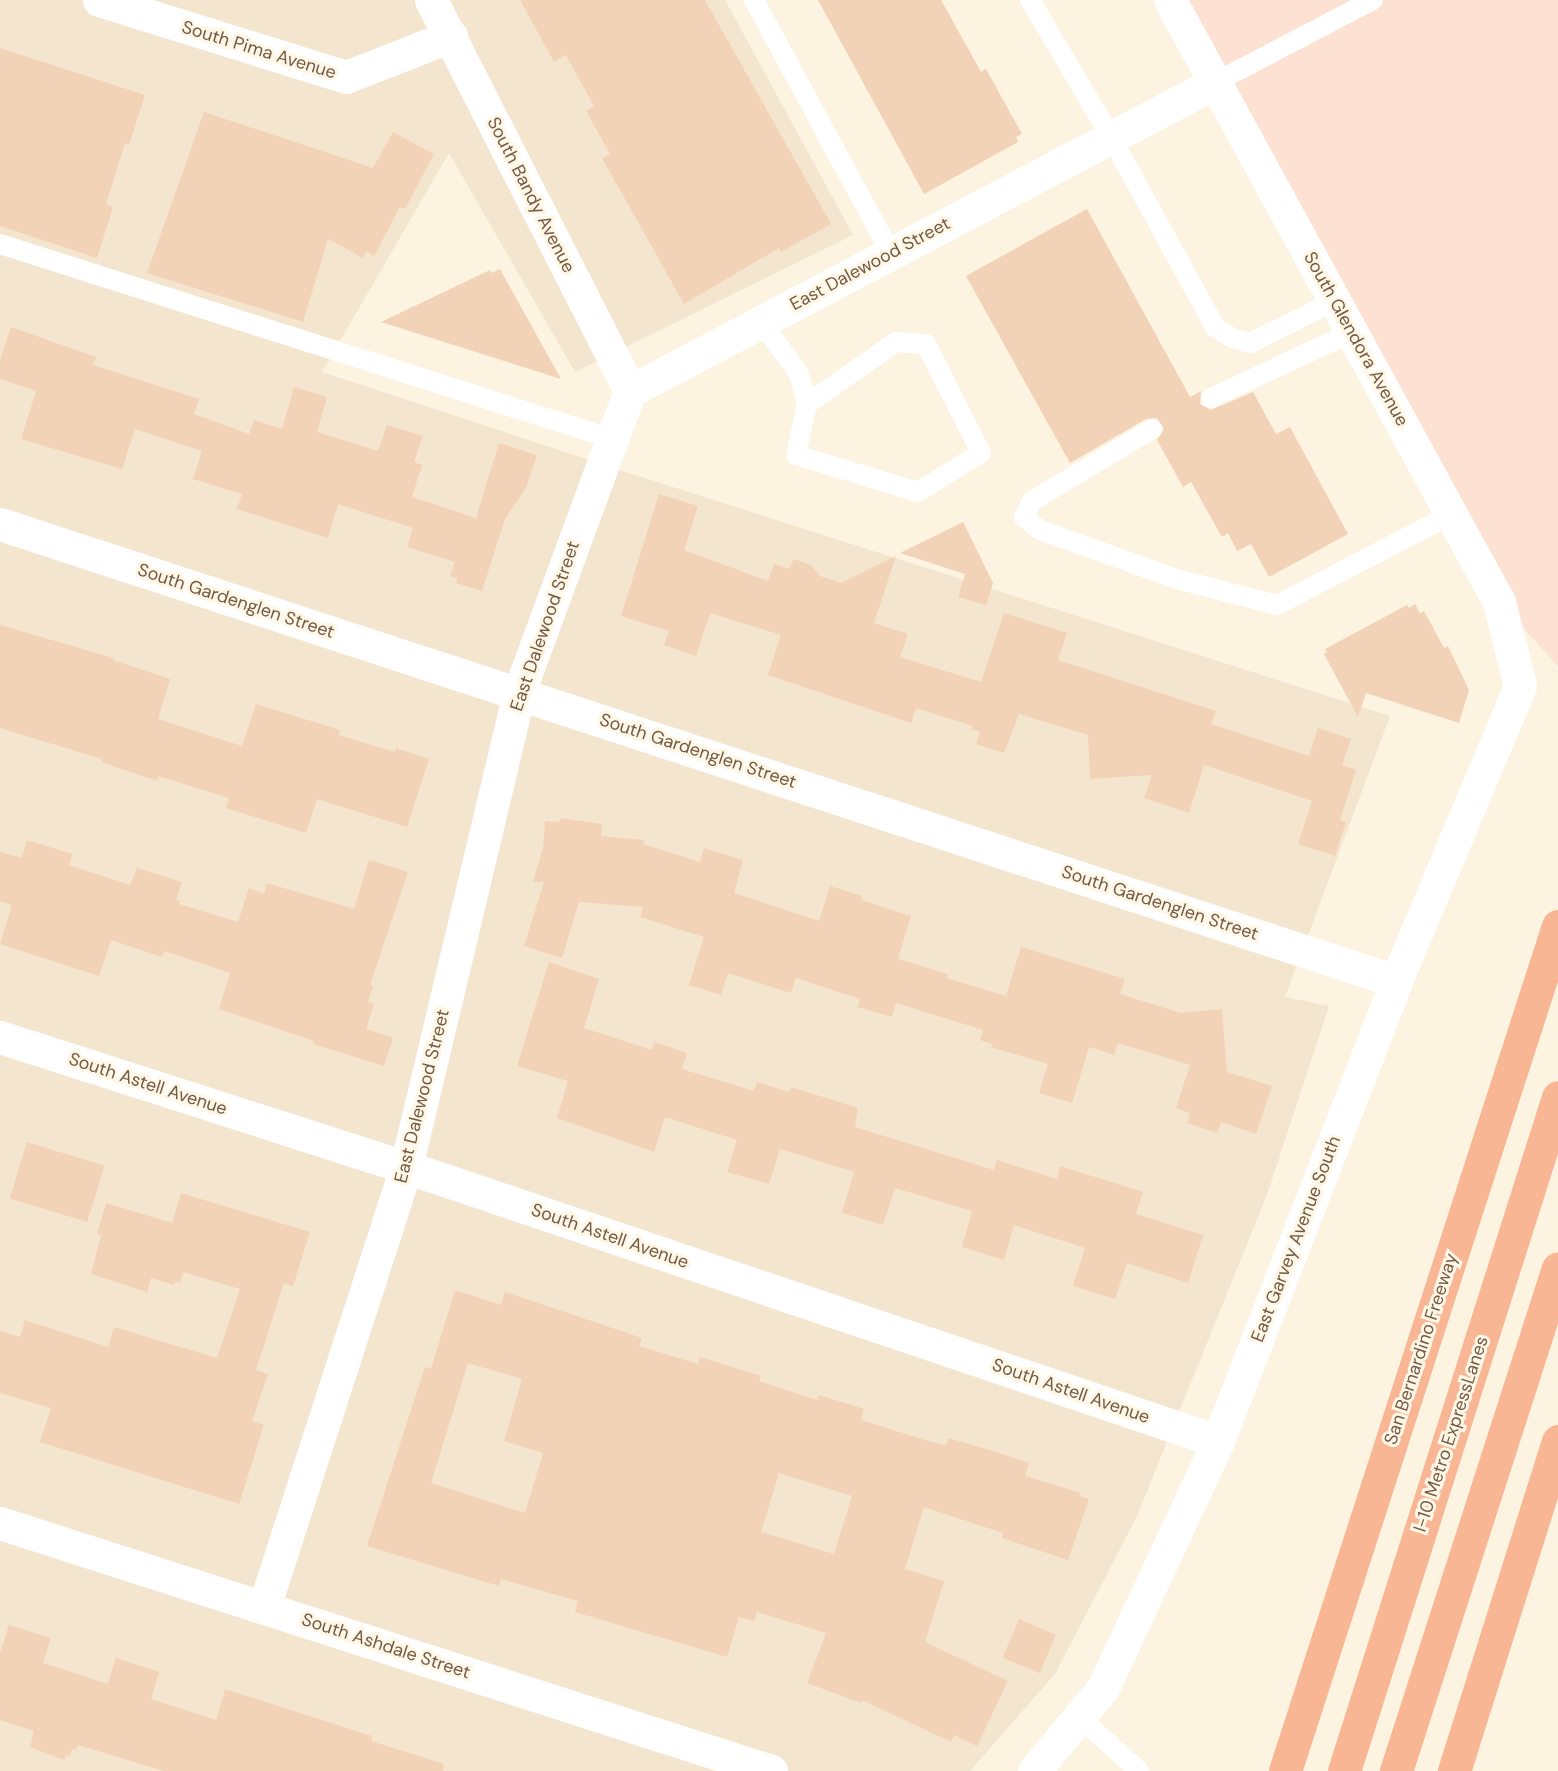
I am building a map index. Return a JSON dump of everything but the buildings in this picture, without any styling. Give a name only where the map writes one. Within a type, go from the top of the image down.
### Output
[{"type":"highway","name":"San Bernardino Freeway","points":[[1285,1771],[1558,926]]},
{"type":"highway","name":"I-10 Metro ExpressLanes","points":[[1344,1771],[1558,1097]]},
{"type":"highway","points":[[1396,1771],[1558,1268]]},
{"type":"highway","points":[[1454,1771],[1558,1441]]},
{"type":"street","name":"South Bandy Avenue","points":[[431,0],[630,391]]},
{"type":"street","name":"South Glendora Avenue","points":[[1170,0],[1499,602],[1520,686]]},
{"type":"street","name":"South Pima Avenue","points":[[104,1],[346,76],[451,36]]},
{"type":"street","name":"East Dalewood Street","points":[[264,1607],[406,1167],[519,692],[630,391],[1216,82]]},
{"type":"street","name":"South Gardenglen Street","points":[[0,524],[519,692],[1396,981]]},
{"type":"street","name":"East Garvey Avenue South","points":[[1034,1771],[1103,1688],[1218,1441],[1396,981],[1520,686]]},
{"type":"street","name":"South Astell Avenue","points":[[0,1037],[406,1167],[1218,1441]]},
{"type":"street","name":"South Ashdale Street","points":[[0,1523],[771,1771]]},
{"type":"lane","points":[[754,0],[891,253]]},
{"type":"lane","points":[[1030,0],[1111,137],[1215,327],[1232,338],[1250,343],[1335,301]]},
{"type":"lane","points":[[1216,82],[1373,0]]},
{"type":"lane","points":[[0,244],[613,439]]},
{"type":"lane","points":[[761,322],[798,372],[807,404],[796,455],[918,492],[981,453],[926,344],[896,342],[807,404]]},
{"type":"lane","points":[[1211,398],[1352,332]]},
{"type":"lane","points":[[1152,429],[1032,501],[1024,517],[1040,530],[1177,579],[1277,605],[1452,514]]},
{"type":"lane","points":[[1079,1718],[1139,1771]]},
{"type":"shaded area","points":[[0,0],[725,0],[853,235],[575,372],[449,153],[322,372],[629,473],[1390,716],[1285,997],[1329,1006],[1268,1192],[1137,1516],[1055,1674],[970,1771],[0,1771]]},
{"type":"shaded area","points":[[1170,0],[1558,0],[1558,666],[1499,602]]}]
